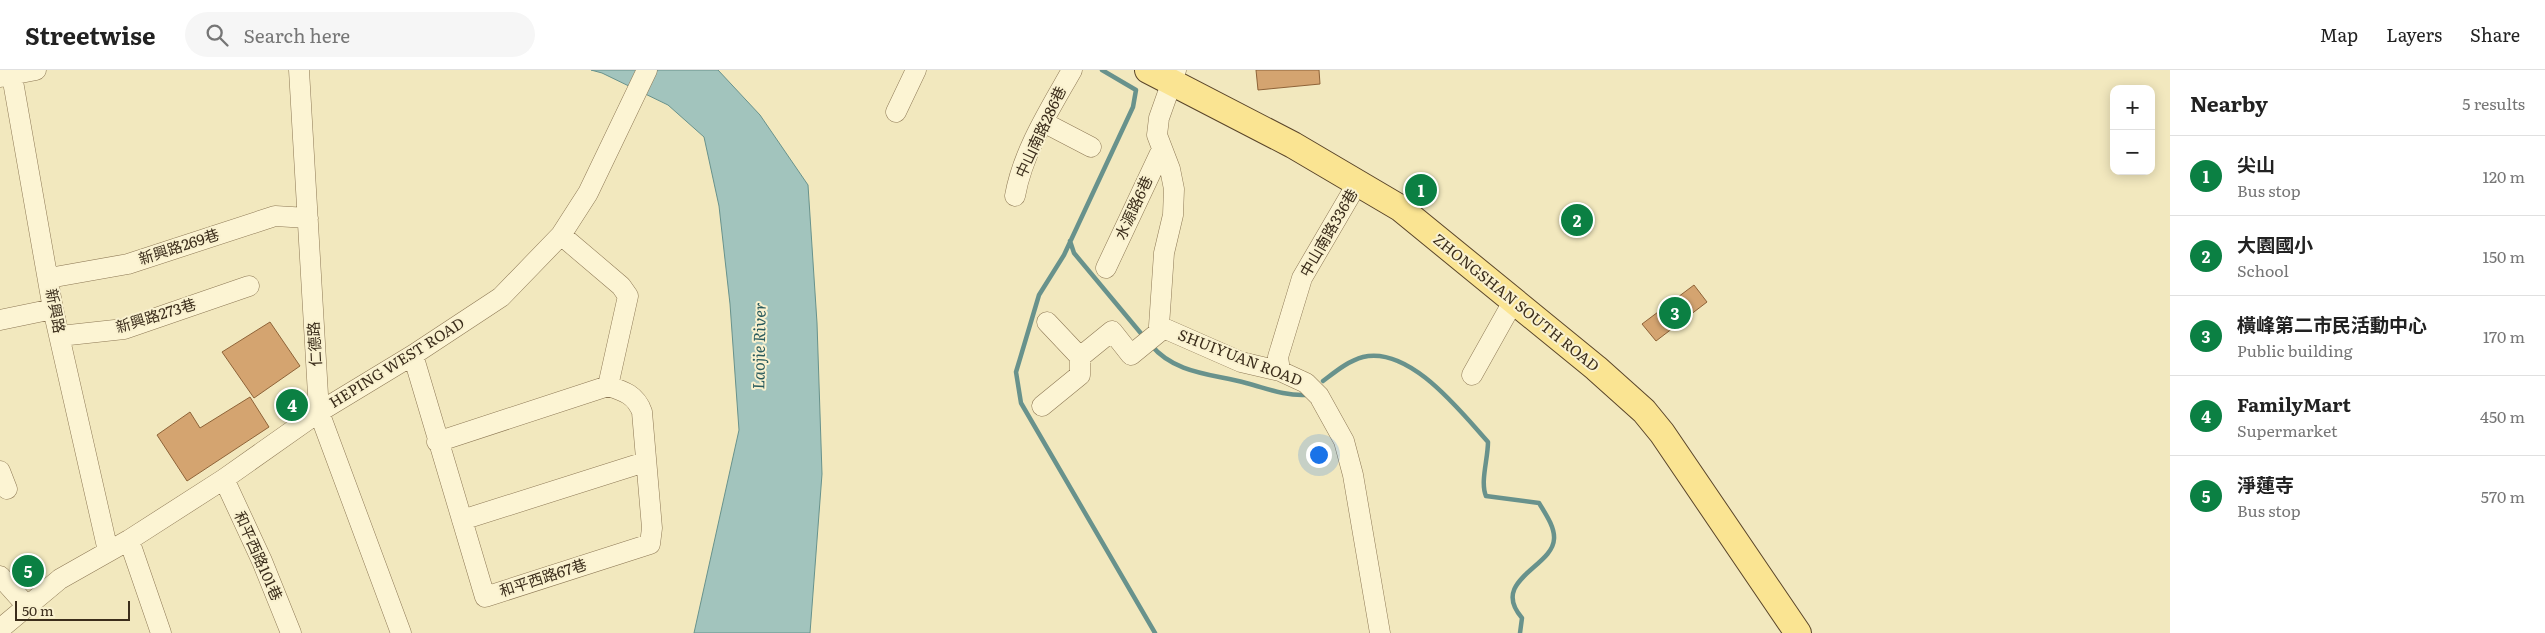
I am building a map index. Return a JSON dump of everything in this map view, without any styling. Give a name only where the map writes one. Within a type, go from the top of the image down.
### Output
[{"type":"main road","name":"ZHONGSHAN SOUTH ROAD","points":[[1148,70],[1174,76],[1400,208],[1514,300],[1644,411],[1667,440],[1798,633]]},
{"type":"street","points":[[7,74],[36,70]]},
{"type":"street","name":"仁德路","points":[[300,70],[319,412],[401,633]]},
{"type":"street","name":"HEPING WEST ROAD","points":[[0,629],[26,605],[60,579],[129,540],[224,479],[319,412],[413,355],[501,297],[561,235],[588,193],[647,70]]},
{"type":"street","points":[[896,112],[916,70]]},
{"type":"street","name":"中山南路286巷","points":[[1015,196],[1018,181],[1042,122],[1072,70]]},
{"type":"street","name":"新興路","points":[[7,74],[49,278],[53,309],[108,551]]},
{"type":"street","name":"SHUIYUAN ROAD","points":[[1174,76],[1159,118],[1157,135],[1170,169],[1174,189],[1173,215],[1164,253],[1160,331],[1241,362],[1280,371],[1306,384],[1319,396],[1344,441],[1353,475],[1380,633]]},
{"type":"street","points":[[1042,122],[1091,147]]},
{"type":"street","name":"水源路6巷","points":[[1106,268],[1162,149]]},
{"type":"street","name":"中山南路336巷","points":[[1280,371],[1278,357],[1302,278],[1358,182]]},
{"type":"street","name":"新興路269巷","points":[[49,278],[128,264],[275,216],[308,218]]},
{"type":"street","points":[[561,235],[622,286],[628,296],[608,386]]},
{"type":"street","name":"新興路273巷","points":[[60,336],[124,329],[249,286]]},
{"type":"street","points":[[1472,375],[1514,300]]},
{"type":"street","points":[[0,320],[53,309]]},
{"type":"street","points":[[1047,322],[1080,366]]},
{"type":"street","points":[[1042,406],[1112,331],[1131,355],[1160,331]]},
{"type":"street","name":"和平西路67巷","points":[[413,355],[484,597],[650,544],[652,528],[646,462]]},
{"type":"street","points":[[437,442],[608,386],[627,392],[638,402],[642,412],[646,462],[462,520]]},
{"type":"street","name":"和平西路101巷","points":[[224,479],[262,561],[291,633]]},
{"type":"street","points":[[129,540],[161,633]]},
{"type":"street","points":[[0,576],[26,605]]},
{"type":"water","name":"Laojie River","points":[[591,70],[718,70],[760,115],[808,185],[817,323],[822,474],[810,633],[694,633],[739,430],[730,304],[719,206],[704,137],[668,105],[602,73]]},
{"type":"building","points":[[1256,70],[1319,70],[1320,84],[1258,90]]},
{"type":"building","points":[[1694,285],[1707,302],[1656,341],[1642,324]]},
{"type":"building","points":[[270,322],[300,366],[254,398],[222,352]]},
{"type":"building","points":[[250,397],[269,427],[187,481],[157,435],[190,412],[200,428]]},
{"type":"waterway","points":[[1102,70],[1136,90],[1133,107],[1064,255],[1039,295],[1016,372],[1021,403],[1155,633]]},
{"type":"waterway","points":[[1070,241],[1074,253],[1144,337]]},
{"type":"waterway","points":[[1151,345],[1171,362],[1195,372],[1283,393],[1306,395]]},
{"type":"waterway","points":[[1323,381],[1347,364],[1363,357],[1381,356],[1398,361],[1416,371],[1449,399],[1488,442],[1484,477],[1486,496],[1539,503],[1551,525],[1554,539],[1551,549],[1517,584],[1513,594],[1514,605],[1522,618],[1520,633]]},
{"type":"place","name":"尖山","points":[[1421,190]]},
{"type":"place","name":"大園國小","points":[[1577,220]]},
{"type":"place","name":"橫峰第二市民活動中心","points":[[1675,313]]},
{"type":"place","name":"FamilyMart","points":[[292,405]]},
{"type":"place","name":"淨蓮寺","points":[[28,571]]}]
